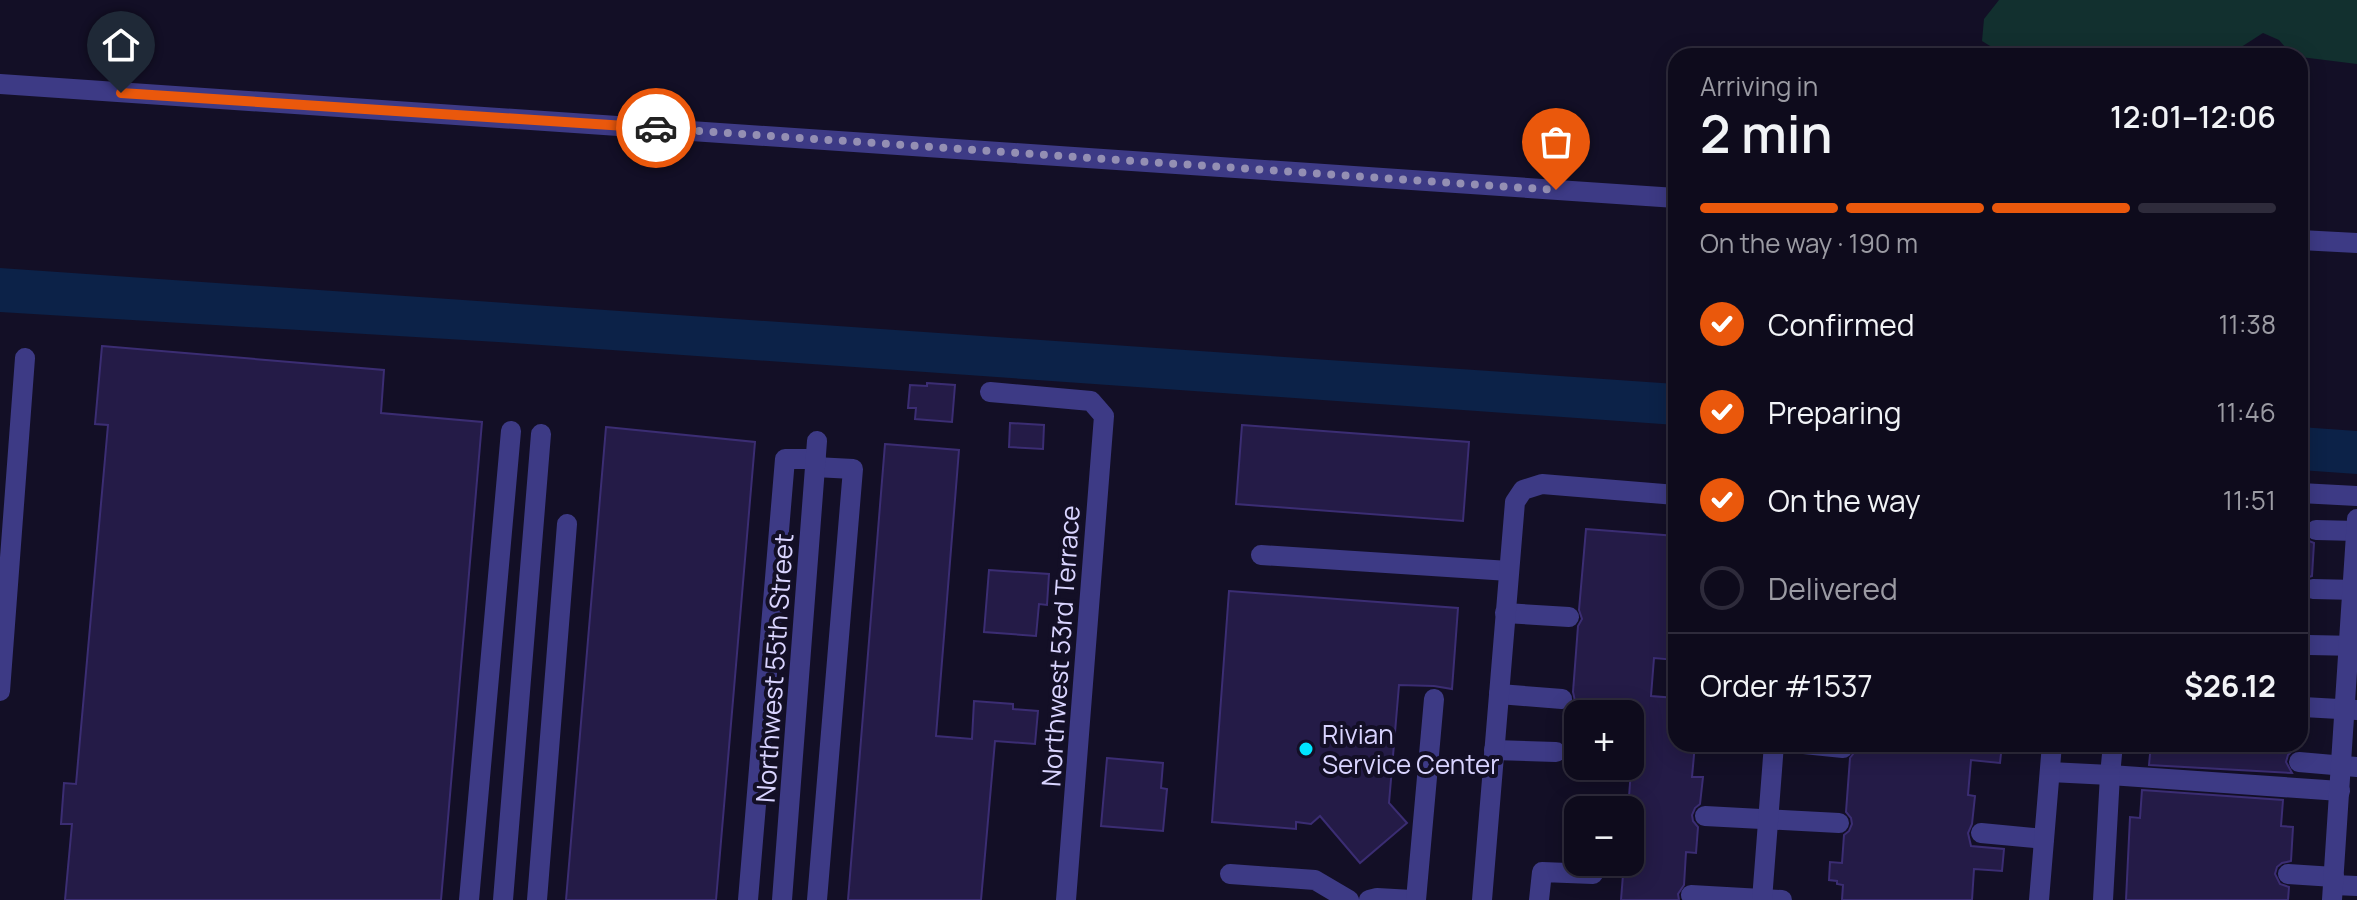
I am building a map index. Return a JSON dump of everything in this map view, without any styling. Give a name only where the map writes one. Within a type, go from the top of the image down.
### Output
[{"type":"street","points":[[0,84],[1668,197]]},
{"type":"street","points":[[2308,240],[2357,243]]},
{"type":"street","points":[[0,691],[25,358]]},
{"type":"street","name":"Northwest 53rd Terrace","points":[[990,392],[1091,401],[1104,416],[1066,900]]},
{"type":"street","points":[[469,900],[511,431]]},
{"type":"street","points":[[503,900],[541,434]]},
{"type":"street","points":[[748,900],[785,459],[816,455],[853,469],[817,900]]},
{"type":"street","name":"Northwest 55th Street","points":[[782,900],[816,455]]},
{"type":"street","points":[[1482,900],[1515,502],[1523,490],[1542,484],[1668,494]]},
{"type":"street","points":[[2308,493],[2357,496]]},
{"type":"street","points":[[2333,887],[2348,821],[2340,791],[2349,766],[2357,519]]},
{"type":"street","points":[[537,900],[567,524]]},
{"type":"street","points":[[2316,530],[2357,531]]},
{"type":"street","points":[[1261,555],[1509,571]]},
{"type":"street","points":[[2313,589],[2355,590]]},
{"type":"street","points":[[1505,613],[1569,617]]},
{"type":"street","points":[[2309,645],[2353,646]]},
{"type":"street","points":[[1499,694],[1562,699]]},
{"type":"street","points":[[1369,900],[1414,900],[1434,699]]},
{"type":"street","points":[[2308,707],[2351,710]]},
{"type":"street","points":[[1494,750],[1556,752]]},
{"type":"street","points":[[1762,900],[1773,752]]},
{"type":"street","points":[[2039,900],[2051,752]]},
{"type":"street","points":[[2103,900],[2112,752]]},
{"type":"street","points":[[2299,762],[2349,766]]},
{"type":"street","points":[[2050,772],[2340,791]]},
{"type":"street","points":[[1705,816],[1839,823]]},
{"type":"street","points":[[1981,833],[2044,839]]},
{"type":"street","points":[[1539,900],[1542,872],[1564,873]]},
{"type":"street","points":[[1230,874],[1315,880],[1349,900]]},
{"type":"street","points":[[2288,874],[2333,887],[2357,886]]},
{"type":"street","points":[[1691,895],[1782,900]]},
{"type":"green space","points":[[1999,0],[2357,0],[2357,64],[2308,58],[2308,48],[2286,48],[2279,40],[2263,33],[2240,48],[1993,48],[1982,41],[1984,19]]},
{"type":"water","points":[[0,268],[1668,383],[1668,424],[513,343],[0,312]]},
{"type":"water","points":[[2308,428],[2357,431],[2357,474],[2308,471]]},
{"type":"building","points":[[102,346],[384,370],[381,413],[482,422],[441,900],[65,900],[72,824],[61,824],[64,783],[76,784],[108,425],[95,424]]},
{"type":"building","points":[[927,383],[955,385],[952,422],[915,419],[916,408],[908,408],[910,385],[927,386]]},
{"type":"building","points":[[1010,423],[1044,425],[1043,449],[1009,447]]},
{"type":"building","points":[[1242,425],[1469,442],[1463,521],[1236,504]]},
{"type":"building","points":[[606,427],[755,442],[716,900],[566,900]]},
{"type":"building","points":[[885,444],[959,450],[936,736],[972,739],[974,701],[1013,704],[1013,709],[1038,711],[1035,744],[995,741],[981,900],[848,900]]},
{"type":"building","points":[[1586,529],[1668,535],[1668,659],[1654,658],[1651,696],[1668,697],[1668,752],[1694,752],[1692,777],[1703,777],[1700,804],[1692,815],[1698,827],[1696,853],[1686,852],[1684,885],[1678,894],[1679,900],[1621,900],[1623,876],[1644,876],[1644,796],[1629,796],[1630,780],[1644,780],[1644,700],[1575,700],[1578,626],[1582,619],[1579,610]]},
{"type":"building","points":[[2308,540],[2314,543],[2312,576],[2308,577]]},
{"type":"building","points":[[989,570],[1049,574],[1047,605],[1039,604],[1036,636],[984,632]]},
{"type":"building","points":[[1229,591],[1458,608],[1452,689],[1399,685],[1389,803],[1407,823],[1360,863],[1320,816],[1311,824],[1296,822],[1296,829],[1212,822]]},
{"type":"building","points":[[1854,752],[2001,752],[2000,763],[1971,760],[1968,795],[1975,796],[1968,833],[1971,846],[2004,849],[2002,871],[1974,869],[1972,900],[1842,900],[1843,885],[1829,880],[1830,862],[1842,863],[1844,835],[1852,824],[1846,812],[1850,758]]},
{"type":"building","points":[[2150,752],[2291,752],[2286,762],[2292,773],[2149,765]]},
{"type":"building","points":[[1107,758],[1163,763],[1161,788],[1167,789],[1163,831],[1101,826]]},
{"type":"building","points":[[2142,790],[2283,800],[2281,826],[2293,827],[2291,861],[2277,867],[2275,874],[2280,884],[2289,887],[2288,900],[2126,900],[2130,817],[2140,818]]},
{"type":"way so far","points":[[656,128],[1556,190]]},
{"type":"place","name":"Rivian Service Center","points":[[1306,749]]},
{"type":"route","points":[[121,93],[656,128]]}]
